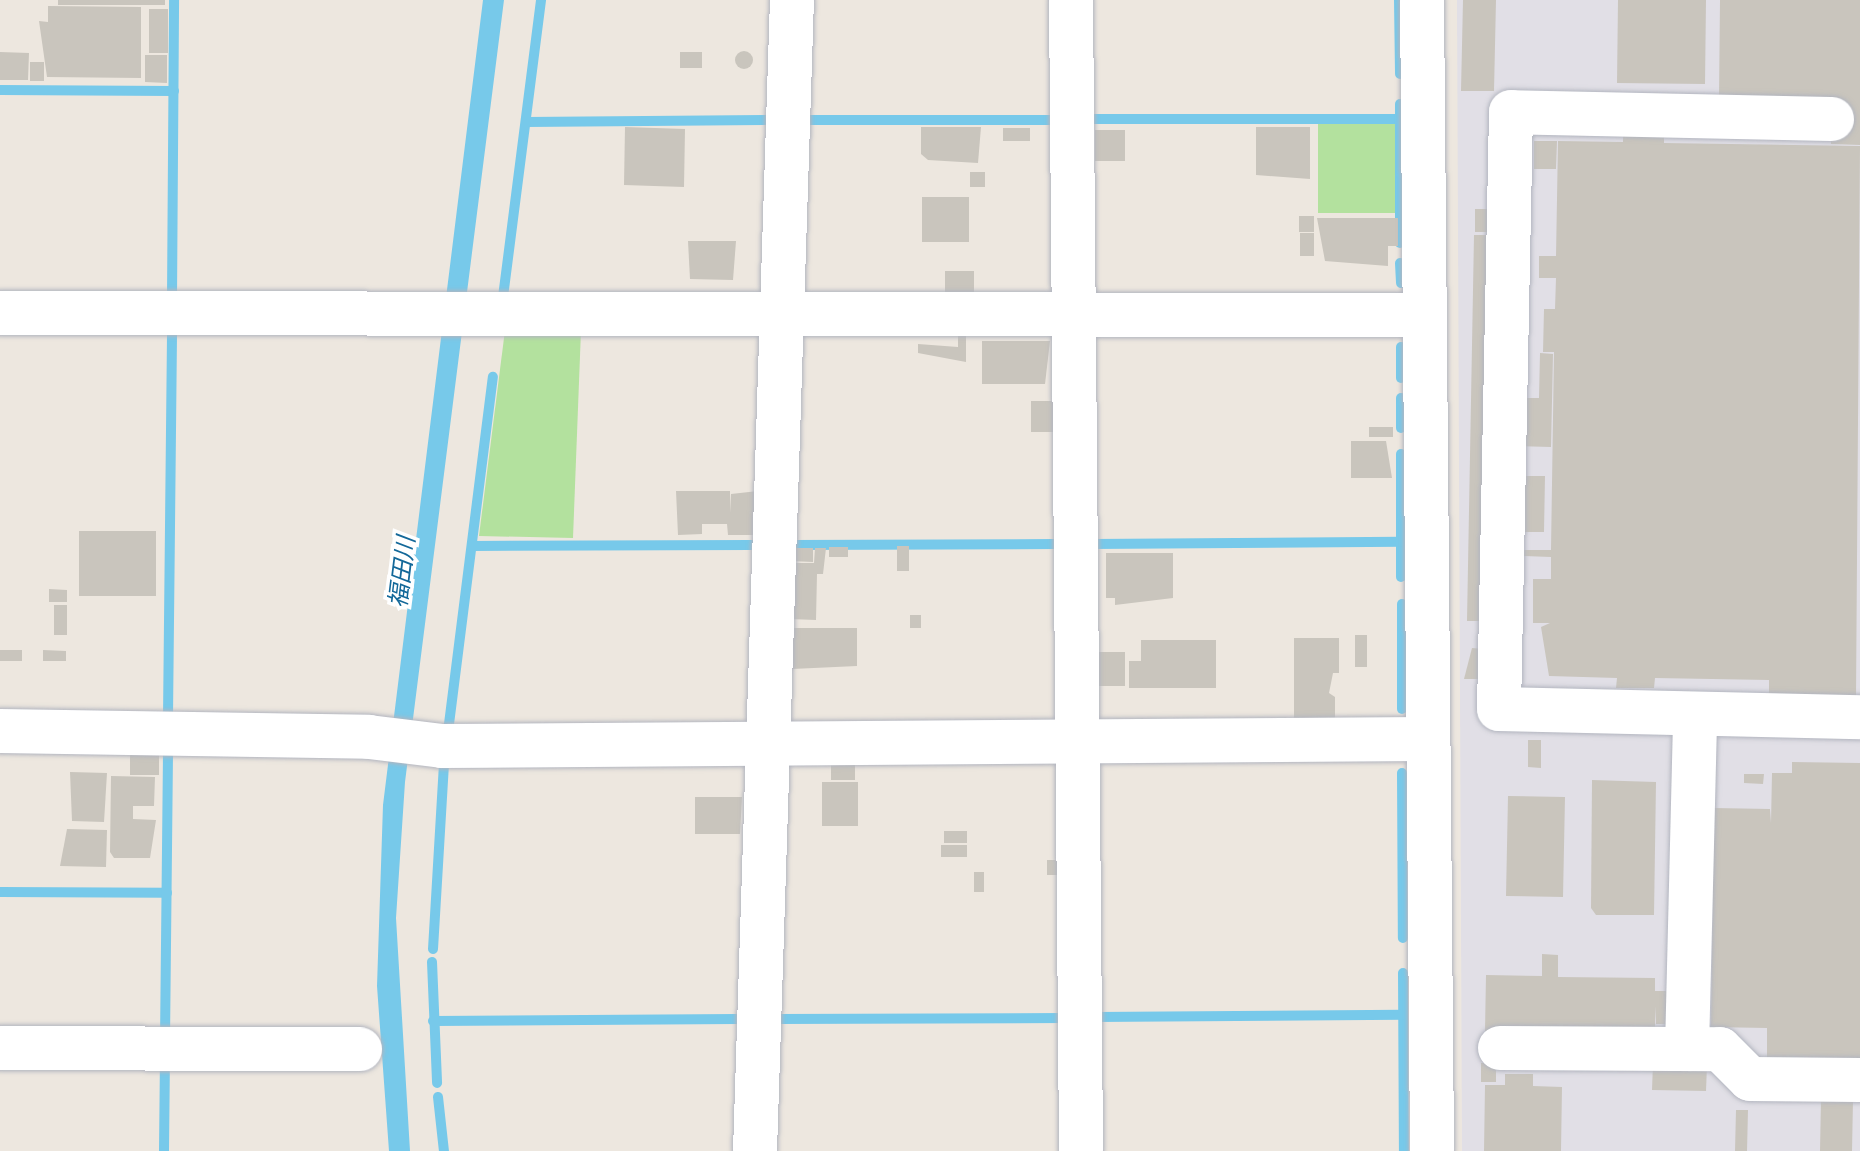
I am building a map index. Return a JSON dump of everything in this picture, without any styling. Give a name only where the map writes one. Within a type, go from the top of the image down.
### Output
[{"type":"street","points":[[755,1151],[792,0]]},
{"type":"street","points":[[1071,0],[1081,1151]]},
{"type":"street","points":[[1422,0],[1425,739],[1432,1151]]},
{"type":"street","points":[[1832,119],[1511,112],[1499,709],[1860,717]]},
{"type":"street","points":[[0,313],[428,314],[478,318],[1424,315]]},
{"type":"street","points":[[1687,1049],[1695,714]]},
{"type":"street","points":[[0,731],[376,739],[420,743],[1425,739]]},
{"type":"street","points":[[0,1048],[360,1049]]},
{"type":"street","points":[[1500,1048],[1720,1049],[1750,1079],[1860,1080]]},
{"type":"shaded area","points":[[1457,0],[1860,0],[1860,1151],[1462,1151]]},
{"type":"green space","points":[[1318,122],[1395,122],[1395,213],[1318,213]]},
{"type":"green space","points":[[505,330],[581,330],[573,538],[479,536]]},
{"type":"water","points":[[483,0],[504,0],[405,782],[396,918],[410,1151],[389,1151],[377,986],[383,805]]},
{"type":"building","points":[[58,0],[165,0],[165,5],[58,5]]},
{"type":"building","points":[[1463,0],[1496,0],[1494,91],[1461,91]]},
{"type":"building","points":[[1618,0],[1706,0],[1705,84],[1617,83]]},
{"type":"building","points":[[1720,0],[1860,0],[1860,145],[1831,144],[1832,99],[1719,97]]},
{"type":"building","points":[[48,6],[141,7],[141,78],[47,77],[39,21],[48,22]]},
{"type":"building","points":[[149,9],[168,9],[168,53],[149,53]]},
{"type":"building","points":[[740,51],[748,51],[753,60],[751,67],[740,69],[735,64],[735,56]]},
{"type":"building","points":[[0,52],[29,53],[28,80],[0,80]]},
{"type":"building","points":[[680,52],[702,52],[702,68],[680,68]]},
{"type":"building","points":[[145,55],[167,55],[167,83],[145,82]]},
{"type":"building","points":[[30,62],[44,62],[44,81],[30,81]]},
{"type":"building","points":[[625,127],[685,129],[684,187],[624,185]]},
{"type":"building","points":[[921,127],[981,127],[978,163],[928,160],[921,154]]},
{"type":"building","points":[[1256,127],[1310,127],[1310,179],[1256,175]]},
{"type":"building","points":[[1003,128],[1030,128],[1030,141],[1003,141]]},
{"type":"building","points":[[1095,130],[1125,130],[1125,161],[1095,161]]},
{"type":"building","points":[[1623,134],[1664,135],[1664,143],[1860,146],[1856,698],[1769,697],[1769,680],[1655,678],[1654,688],[1616,688],[1617,678],[1549,676],[1541,627],[1550,623],[1533,623],[1533,579],[1551,579],[1551,557],[1521,556],[1521,550],[1551,550],[1554,352],[1543,352],[1544,309],[1555,309],[1556,278],[1539,278],[1539,256],[1556,256],[1558,141],[1623,142]]},
{"type":"building","points":[[1534,141],[1557,141],[1556,169],[1534,169]]},
{"type":"building","points":[[970,172],[985,172],[985,187],[970,187]]},
{"type":"building","points":[[922,197],[969,197],[969,242],[922,242]]},
{"type":"building","points":[[1475,209],[1487,209],[1487,232],[1475,232]]},
{"type":"building","points":[[1299,216],[1314,216],[1314,232],[1299,232]]},
{"type":"building","points":[[1317,218],[1398,218],[1398,246],[1388,246],[1388,266],[1325,261]]},
{"type":"building","points":[[1300,233],[1314,233],[1314,256],[1300,256]]},
{"type":"building","points":[[1474,235],[1490,235],[1483,621],[1467,621]]},
{"type":"building","points":[[688,241],[736,241],[733,280],[690,279]]},
{"type":"building","points":[[945,271],[974,271],[974,299],[945,299]]},
{"type":"building","points":[[958,333],[966,333],[966,362],[918,353],[918,344],[958,347]]},
{"type":"building","points":[[982,341],[1050,341],[1045,384],[982,384]]},
{"type":"building","points":[[1540,353],[1553,354],[1551,447],[1519,446],[1520,398],[1539,398]]},
{"type":"building","points":[[1031,401],[1059,401],[1059,432],[1031,432]]},
{"type":"building","points":[[1369,427],[1393,427],[1393,437],[1369,437]]},
{"type":"building","points":[[1351,441],[1386,441],[1392,478],[1351,478]]},
{"type":"building","points":[[1522,476],[1545,476],[1544,532],[1521,532]]},
{"type":"building","points":[[676,491],[730,491],[730,513],[731,494],[758,491],[759,535],[728,535],[727,524],[702,524],[702,534],[678,535]]},
{"type":"building","points":[[79,531],[156,531],[156,596],[79,596]]},
{"type":"building","points":[[897,546],[909,546],[909,571],[897,571]]},
{"type":"building","points":[[829,547],[848,547],[848,557],[829,557]]},
{"type":"building","points":[[791,548],[813,548],[813,562],[791,561]]},
{"type":"building","points":[[815,548],[826,548],[823,574],[817,574],[816,620],[789,619],[791,563],[814,563]]},
{"type":"building","points":[[1106,553],[1173,553],[1173,598],[1115,605],[1115,598],[1106,598]]},
{"type":"building","points":[[49,589],[67,590],[67,602],[49,602]]},
{"type":"building","points":[[54,605],[67,605],[67,635],[54,635]]},
{"type":"building","points":[[910,615],[921,615],[921,628],[910,628]]},
{"type":"building","points":[[792,628],[857,628],[857,666],[792,669]]},
{"type":"building","points":[[1355,635],[1367,635],[1367,667],[1355,667]]},
{"type":"building","points":[[1294,638],[1339,638],[1339,673],[1333,673],[1329,693],[1335,697],[1335,720],[1294,722]]},
{"type":"building","points":[[1141,640],[1216,640],[1216,688],[1129,688],[1129,661],[1141,661]]},
{"type":"building","points":[[1472,648],[1484,649],[1483,679],[1464,679]]},
{"type":"building","points":[[0,650],[22,650],[22,661],[0,661]]},
{"type":"building","points":[[43,650],[66,651],[66,661],[43,661]]},
{"type":"building","points":[[1092,652],[1125,652],[1125,686],[1092,686]]},
{"type":"building","points":[[1528,740],[1541,740],[1541,768],[1528,767]]},
{"type":"building","points":[[130,746],[159,747],[159,775],[130,775]]},
{"type":"building","points":[[831,757],[855,757],[855,780],[831,780]]},
{"type":"building","points":[[1792,762],[1860,763],[1860,1059],[1767,1057],[1767,1028],[1711,1027],[1714,808],[1770,809],[1771,823],[1772,773],[1792,773]]},
{"type":"building","points":[[70,772],[107,773],[104,822],[72,821]]},
{"type":"building","points":[[1744,774],[1764,774],[1763,784],[1744,783]]},
{"type":"building","points":[[111,776],[155,777],[154,806],[133,806],[133,819],[156,820],[150,858],[114,858],[110,852]]},
{"type":"building","points":[[1592,780],[1656,782],[1654,915],[1596,915],[1591,908]]},
{"type":"building","points":[[822,782],[858,782],[858,826],[822,826]]},
{"type":"building","points":[[1508,796],[1565,797],[1563,897],[1506,896]]},
{"type":"building","points":[[695,797],[742,797],[740,834],[695,834]]},
{"type":"building","points":[[67,829],[107,830],[106,867],[60,866]]},
{"type":"building","points":[[944,831],[967,831],[967,843],[944,843]]},
{"type":"building","points":[[941,845],[967,845],[967,857],[941,857]]},
{"type":"building","points":[[1047,860],[1063,860],[1063,875],[1047,875]]},
{"type":"building","points":[[974,872],[984,872],[984,892],[974,892]]},
{"type":"building","points":[[1542,954],[1558,955],[1558,977],[1655,978],[1655,991],[1672,991],[1672,1024],[1656,1024],[1655,1006],[1655,1034],[1485,1031],[1486,975],[1542,976]]},
{"type":"building","points":[[1481,1063],[1496,1063],[1496,1082],[1481,1082]]},
{"type":"building","points":[[1653,1063],[1707,1065],[1706,1091],[1652,1090]]},
{"type":"building","points":[[1505,1074],[1533,1074],[1533,1086],[1562,1087],[1561,1151],[1484,1151],[1485,1085],[1505,1085]]},
{"type":"building","points":[[1821,1099],[1853,1100],[1852,1151],[1820,1151]]},
{"type":"building","points":[[1736,1110],[1748,1110],[1747,1151],[1735,1151]]},
{"type":"waterway","points":[[172,298],[174,0]]},
{"type":"waterway","points":[[503,297],[541,0]]},
{"type":"waterway","points":[[1399,0],[1400,74]]},
{"type":"waterway","points":[[0,90],[174,91]]},
{"type":"waterway","points":[[1400,104],[1400,243]]},
{"type":"waterway","points":[[1085,119],[1400,119]]},
{"type":"waterway","points":[[526,122],[772,120]]},
{"type":"waterway","points":[[809,120],[1055,120]]},
{"type":"waterway","points":[[1400,263],[1401,283]]},
{"type":"waterway","points":[[168,717],[172,332]]},
{"type":"waterway","points":[[1401,347],[1401,378]]},
{"type":"waterway","points":[[449,724],[493,377]]},
{"type":"waterway","points":[[1401,398],[1401,428]]},
{"type":"waterway","points":[[1401,454],[1401,577]]},
{"type":"waterway","points":[[1092,544],[1401,542]]},
{"type":"waterway","points":[[792,545],[1055,544]]},
{"type":"waterway","points":[[472,546],[752,545]]},
{"type":"waterway","points":[[1402,604],[1402,709]]},
{"type":"waterway","points":[[165,1040],[168,754]]},
{"type":"waterway","points":[[433,949],[444,763]]},
{"type":"waterway","points":[[1402,773],[1403,938]]},
{"type":"waterway","points":[[0,892],[167,893]]},
{"type":"waterway","points":[[432,962],[437,1083]]},
{"type":"waterway","points":[[1403,973],[1404,1151]]},
{"type":"waterway","points":[[1095,1017],[1403,1015]]},
{"type":"waterway","points":[[776,1019],[1066,1018]]},
{"type":"waterway","points":[[433,1021],[737,1019]]},
{"type":"waterway","points":[[164,1151],[165,1061]]},
{"type":"waterway","points":[[438,1097],[444,1151]]},
{"type":"water label","name":"福田川","points":[[401,572]]}]
